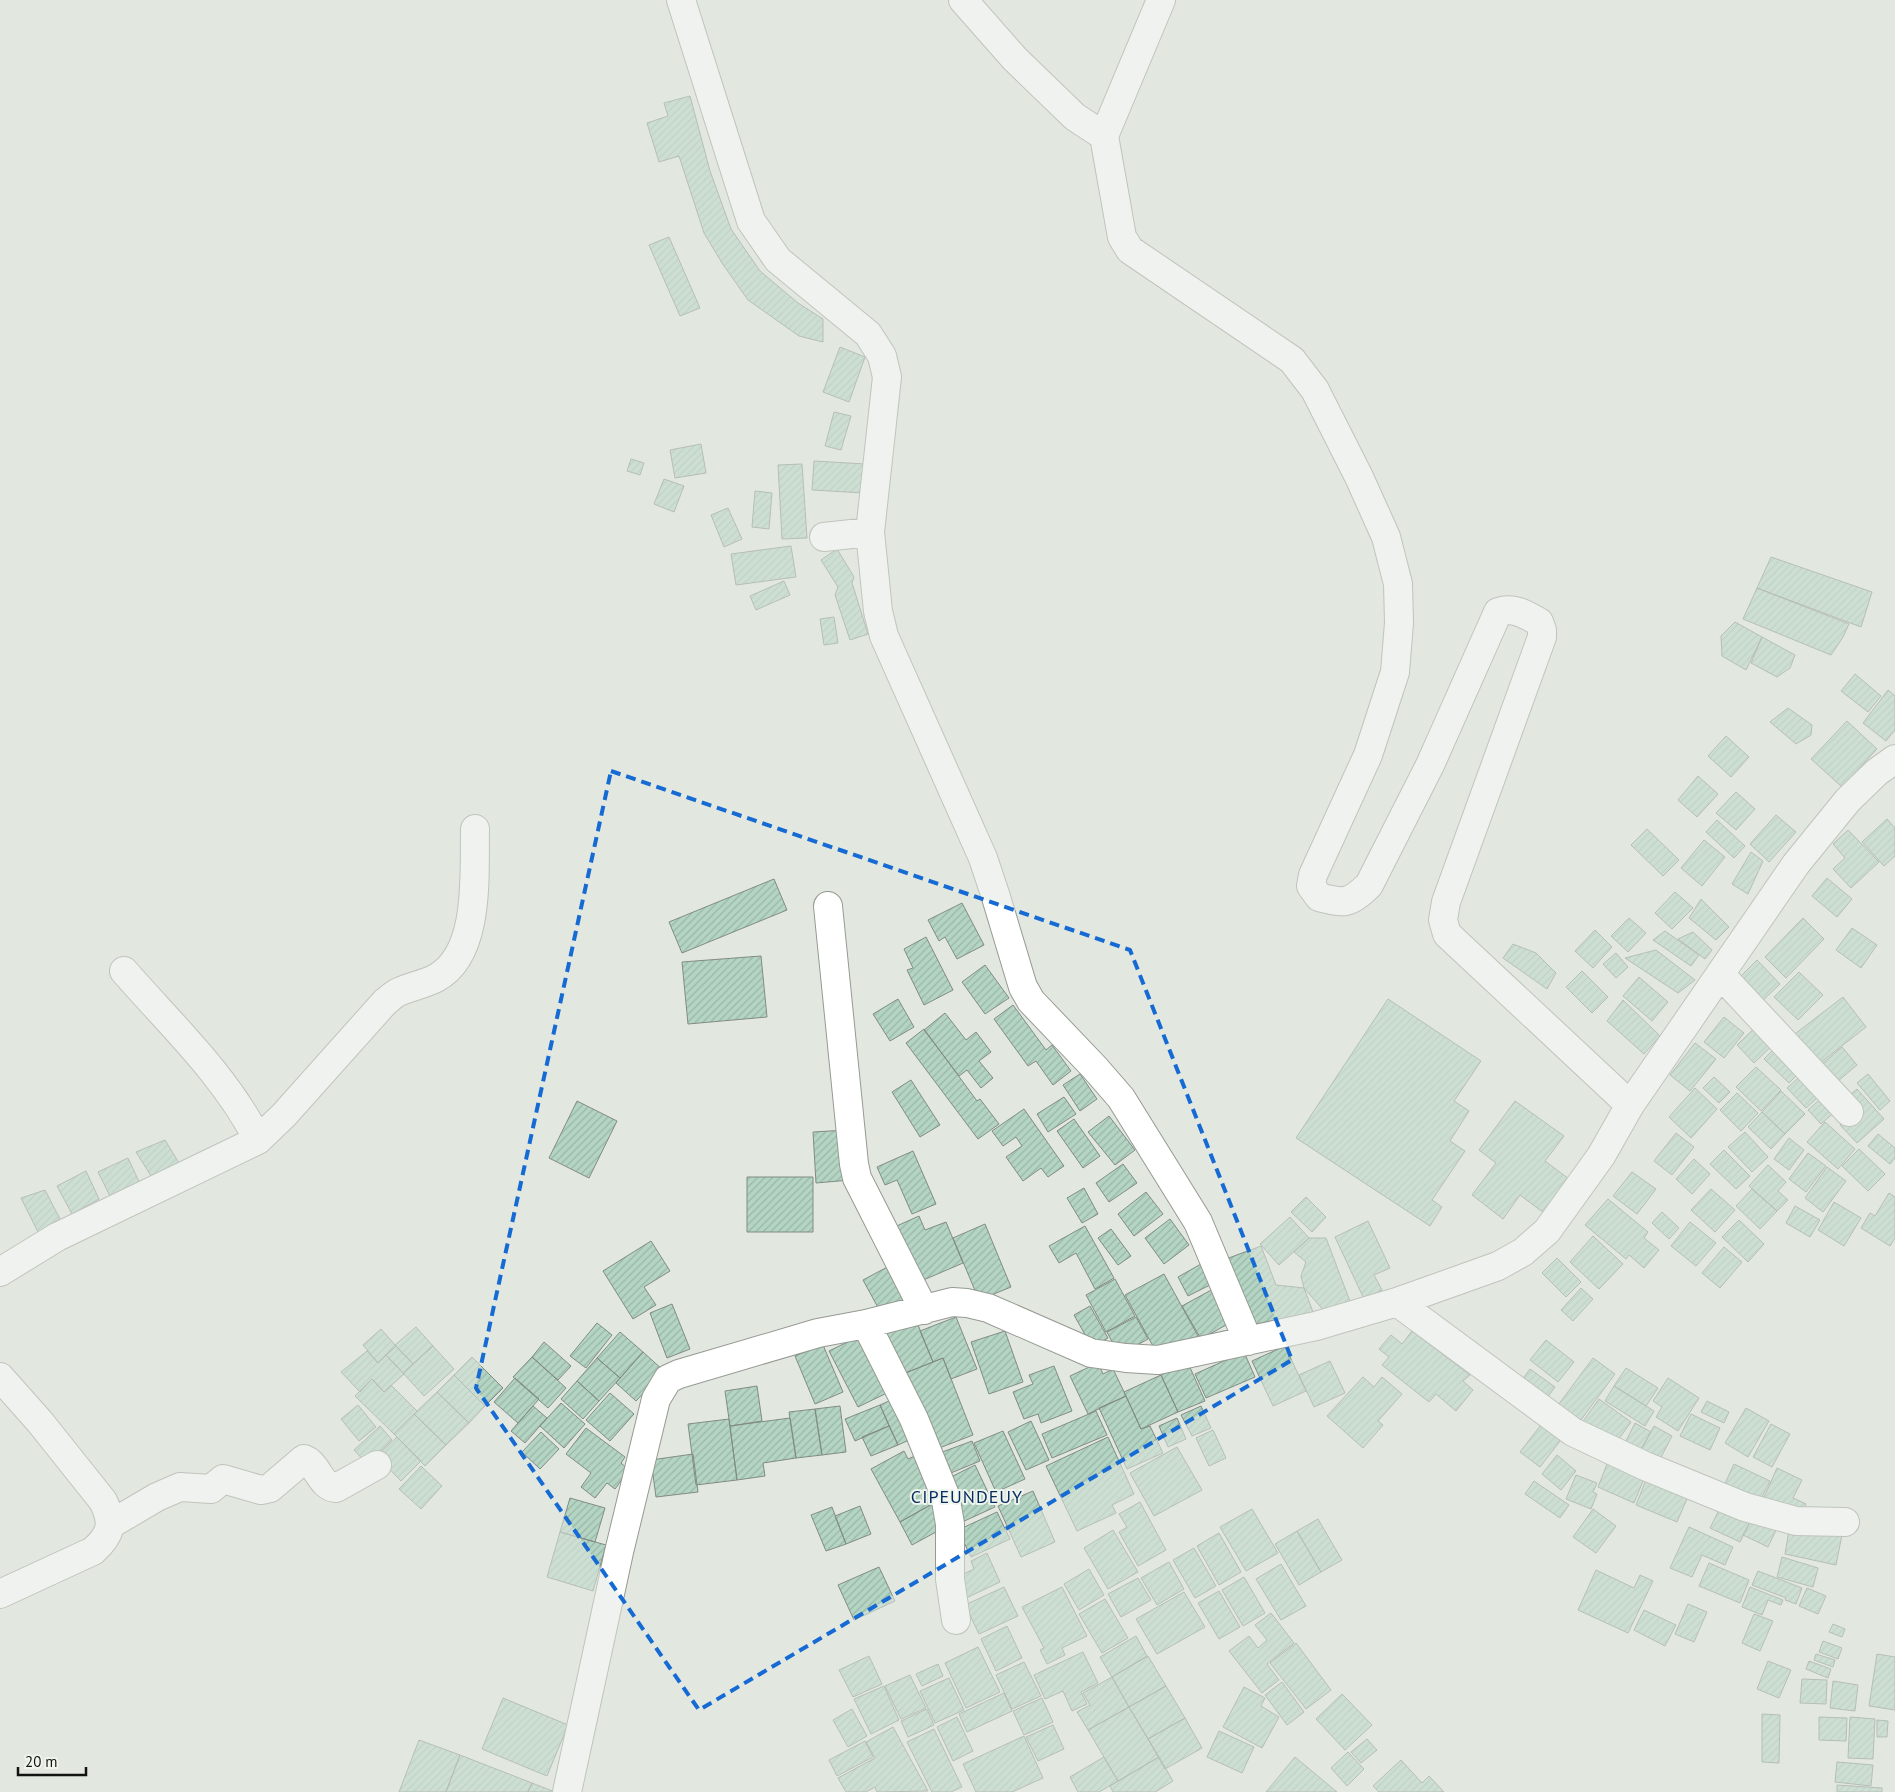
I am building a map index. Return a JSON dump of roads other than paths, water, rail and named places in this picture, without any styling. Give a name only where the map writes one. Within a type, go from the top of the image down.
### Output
[{"type":"street","points":[[681,0],[750,221],[778,260],[868,334],[882,356],[887,377],[870,532],[878,610],[884,636],[983,858],[1023,987],[1031,1002],[1095,1068],[1121,1098],[1198,1222],[1248,1341]]},
{"type":"street","points":[[962,0],[1015,58],[1075,117],[1104,136]]},
{"type":"street","points":[[1161,0],[1104,136],[1122,237],[1130,250],[1292,360],[1315,390],[1359,477],[1386,537],[1398,584],[1399,623],[1395,672],[1368,755],[1313,875],[1311,886],[1319,897],[1347,902],[1357,897],[1369,885],[1430,765],[1498,612],[1506,609],[1520,611],[1539,622],[1542,637],[1446,902],[1443,920],[1447,934],[1630,1105]]},
{"type":"street","points":[[824,537],[870,532]]},
{"type":"street","points":[[567,1792],[622,1542],[656,1399],[668,1379],[679,1374],[818,1333],[866,1324],[952,1302],[988,1308],[1091,1353],[1158,1360],[1316,1326],[1397,1302],[1498,1266],[1523,1252],[1547,1231],[1601,1156],[1630,1105],[1796,864],[1848,800],[1877,772],[1895,759]]},
{"type":"street","points":[[0,1272],[57,1237],[258,1140],[284,1115],[385,1002],[399,992],[437,978],[458,958],[465,942],[472,913],[475,830]]},
{"type":"street","points":[[828,906],[857,1178],[924,1310]]},
{"type":"street","points":[[124,971],[217,1076],[246,1117],[258,1140]]},
{"type":"street","points":[[1720,974],[1849,1112]]},
{"type":"street","points":[[1397,1302],[1573,1432],[1645,1466],[1745,1507],[1796,1521],[1845,1522]]},
{"type":"street","points":[[866,1324],[914,1419],[945,1495],[950,1524],[950,1579],[956,1620]]},
{"type":"street","points":[[0,1377],[40,1422],[102,1501],[109,1513],[110,1524],[102,1543],[93,1551],[0,1594]]},
{"type":"street","points":[[110,1524],[157,1497],[180,1487],[211,1489],[223,1479],[261,1490],[270,1488],[304,1459],[312,1464],[328,1486],[336,1488],[376,1465]]},
{"type":"district","name":"CIPEUNDEUY","points":[[967,1496]]}]
